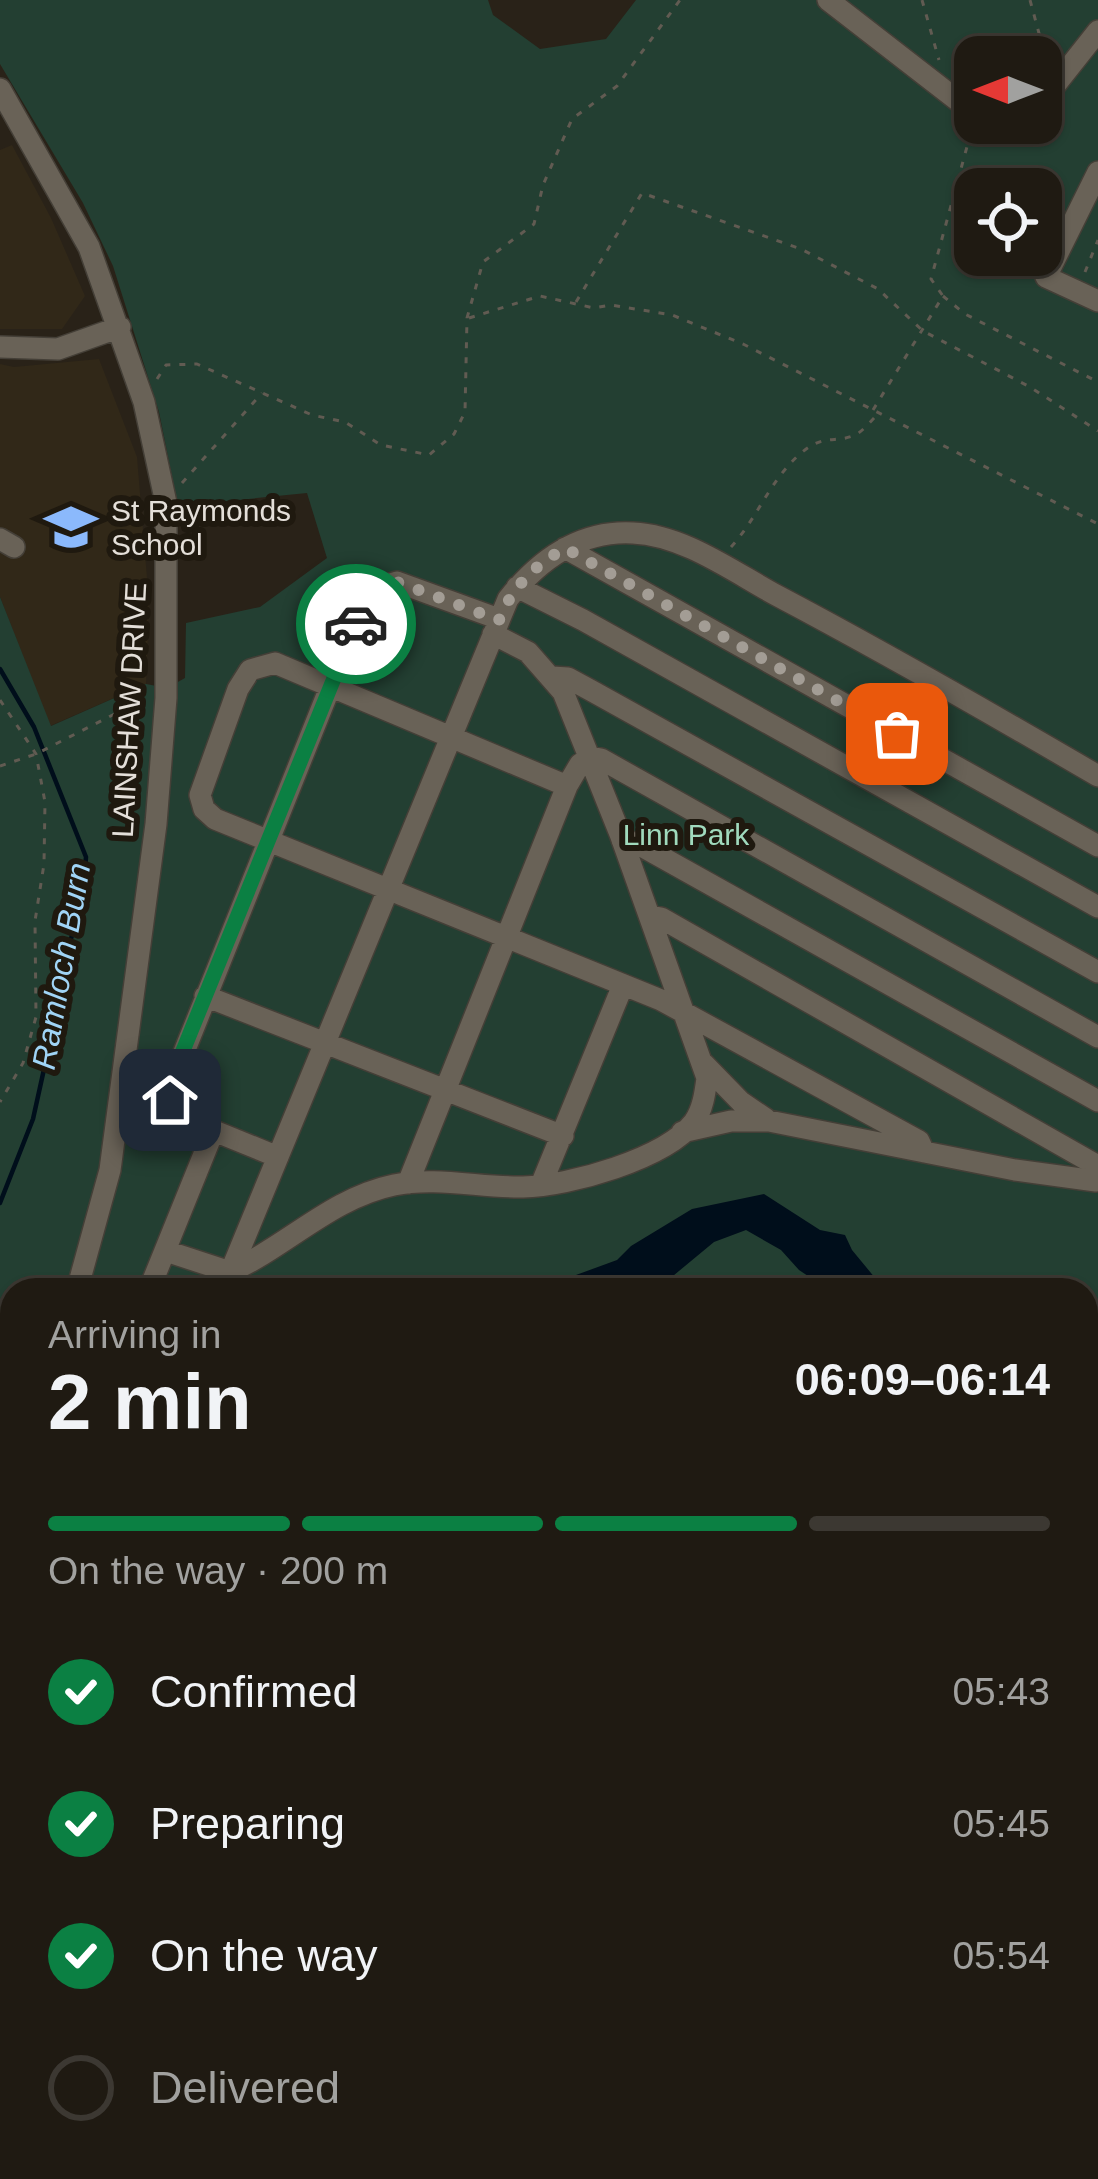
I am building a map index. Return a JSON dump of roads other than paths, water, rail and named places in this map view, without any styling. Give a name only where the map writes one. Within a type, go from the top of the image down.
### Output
[{"type":"street","points":[[828,0],[942,88],[954,103]]},
{"type":"street","points":[[1062,77],[1098,31]]},
{"type":"street","name":"LAINSHAW DRIVE","points":[[0,89],[89,248],[144,401],[166,503],[166,693],[156,824],[110,1171],[80,1278]]},
{"type":"street","points":[[1098,172],[1046,277],[1098,301]]},
{"type":"street","points":[[0,347],[58,349],[120,327]]},
{"type":"street","points":[[228,1278],[496,627],[517,587],[535,566],[565,548],[601,535],[633,532],[663,538],[1098,776]]},
{"type":"street","points":[[565,548],[1098,845]]},
{"type":"street","points":[[231,1278],[326,1213],[362,1196],[408,1183],[541,1185],[598,1174],[682,1132],[704,1102],[707,1078],[685,1012],[563,692],[528,652],[496,627],[418,587],[397,582],[374,589],[366,601],[176,1068],[170,1100],[180,1118],[278,1157]]},
{"type":"street","points":[[517,587],[1098,908]]},
{"type":"street","points":[[567,786],[275,663],[250,670],[238,689],[200,796],[204,809],[215,819],[685,1012],[920,1141],[924,1152]]},
{"type":"street","points":[[552,677],[568,678],[592,691],[1098,973]]},
{"type":"street","points":[[408,1183],[567,786],[590,757],[602,759],[1098,1037]]},
{"type":"street","points":[[607,799],[622,786],[645,784]]},
{"type":"street","points":[[622,840],[638,844],[1098,1100]]},
{"type":"street","points":[[639,885],[650,868],[667,861]]},
{"type":"street","points":[[650,916],[662,918],[1098,1175]]},
{"type":"street","points":[[666,961],[687,944],[700,941]]},
{"type":"street","points":[[541,1185],[622,985]]},
{"type":"street","points":[[205,996],[563,1136]]},
{"type":"street","points":[[702,1062],[709,1049],[732,1039]]},
{"type":"street","points":[[702,1062],[741,1102],[769,1120]]},
{"type":"street","points":[[682,1132],[731,1120],[769,1120],[1055,1178],[1098,1175]]},
{"type":"street","points":[[154,1278],[213,1132]]},
{"type":"street","points":[[166,1251],[221,1278]]},
{"type":"water","points":[[764,1194],[820,1230],[845,1235],[875,1278],[811,1278],[781,1250],[746,1230],[714,1242],[670,1278],[568,1278],[617,1260],[631,1246],[692,1209]]},
{"type":"waterway","name":"Ramloch Burn","points":[[0,669],[34,727],[86,857],[83,895],[57,990],[33,1119],[0,1203]]},
{"type":"place","name":"St Raymonds School","points":[[71,527]]},
{"type":"park label","name":"Linn Park","points":[[686,834]]}]
